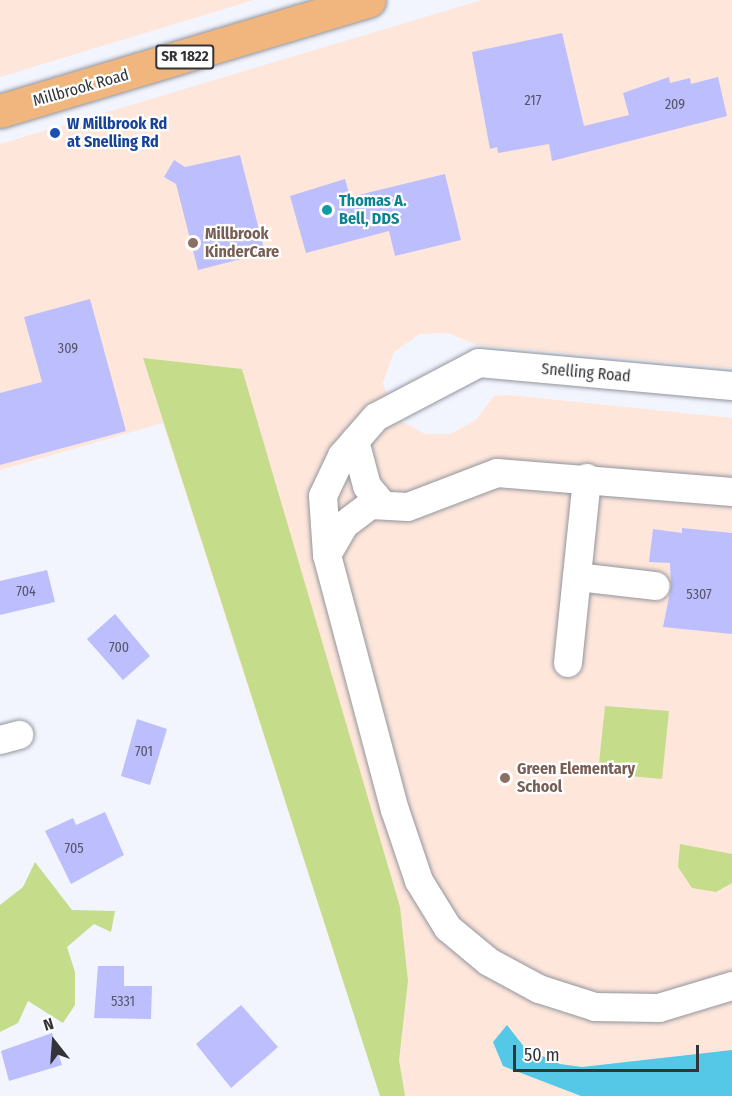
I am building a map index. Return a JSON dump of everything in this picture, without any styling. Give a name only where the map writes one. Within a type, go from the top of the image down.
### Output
[{"type":"main road","name":"Millbrook Road","points":[[0,111],[369,0]]},
{"type":"street","name":"Snelling Road","points":[[732,386],[479,363],[442,379],[376,417],[355,441],[323,495],[327,555],[395,810],[419,880],[448,928],[489,962],[539,989],[595,1007],[659,1008],[732,986]]},
{"type":"street","points":[[355,441],[367,486],[382,504]]},
{"type":"street","points":[[327,555],[344,525],[382,504],[408,507],[497,473],[587,478],[732,492]]},
{"type":"street","points":[[568,663],[587,478]]},
{"type":"street","points":[[577,577],[655,586]]},
{"type":"shaded area","points":[[0,0],[254,0],[0,77]]},
{"type":"shaded area","points":[[482,0],[732,0],[732,368],[477,345],[448,333],[420,334],[394,352],[383,383],[395,418],[425,434],[450,434],[476,420],[494,396],[510,395],[732,418],[732,1096],[380,1096],[163,423],[0,470],[0,144]]},
{"type":"green space","points":[[143,358],[242,369],[400,907],[408,981],[399,1060],[405,1096],[380,1096]]},
{"type":"green space","points":[[605,706],[669,711],[662,779],[598,773]]},
{"type":"green space","points":[[680,844],[732,854],[732,883],[716,892],[692,888],[678,867]]},
{"type":"green space","points":[[35,862],[72,910],[115,911],[111,932],[94,924],[67,947],[75,972],[75,1005],[63,1023],[28,1001],[18,1023],[0,1032],[0,905],[23,887]]},
{"type":"water","points":[[507,1025],[525,1048],[560,1064],[582,1067],[732,1050],[732,1096],[581,1096],[503,1066],[493,1042]]},
{"type":"building","points":[[562,33],[584,126],[629,115],[623,93],[669,77],[670,83],[690,78],[691,84],[718,77],[727,116],[552,161],[549,144],[498,153],[497,147],[490,149],[472,52]]},
{"type":"building","points":[[240,155],[265,253],[198,270],[176,184],[164,177],[174,160],[185,167]]},
{"type":"building","points":[[445,174],[461,240],[395,256],[389,231],[306,253],[290,196],[345,179],[350,197]]},
{"type":"building","points":[[90,299],[126,431],[0,465],[0,393],[42,382],[24,317]]},
{"type":"building","points":[[682,528],[732,533],[732,634],[663,627],[671,587],[670,563],[649,562],[653,529],[682,533]]},
{"type":"building","points":[[47,570],[55,602],[0,615],[0,581]]},
{"type":"building","points":[[115,614],[150,656],[123,680],[87,639]]},
{"type":"building","points":[[137,719],[167,729],[150,785],[121,776]]},
{"type":"building","points":[[105,812],[124,855],[71,884],[45,831],[73,818],[76,825]]},
{"type":"building","points":[[98,966],[124,966],[124,986],[152,986],[151,1019],[94,1018]]},
{"type":"building","points":[[241,1005],[278,1047],[231,1088],[196,1044]]},
{"type":"building","points":[[52,1033],[62,1065],[9,1081],[1,1051]]},
{"type":"place","name":"W Millbrook Rd at Snelling Rd","points":[[55,133]]},
{"type":"place","name":"Thomas A. Bell, DDS","points":[[327,210]]},
{"type":"place","name":"Millbrook KinderCare","points":[[193,243]]},
{"type":"place","name":"Green Elementary School","points":[[505,778]]}]
